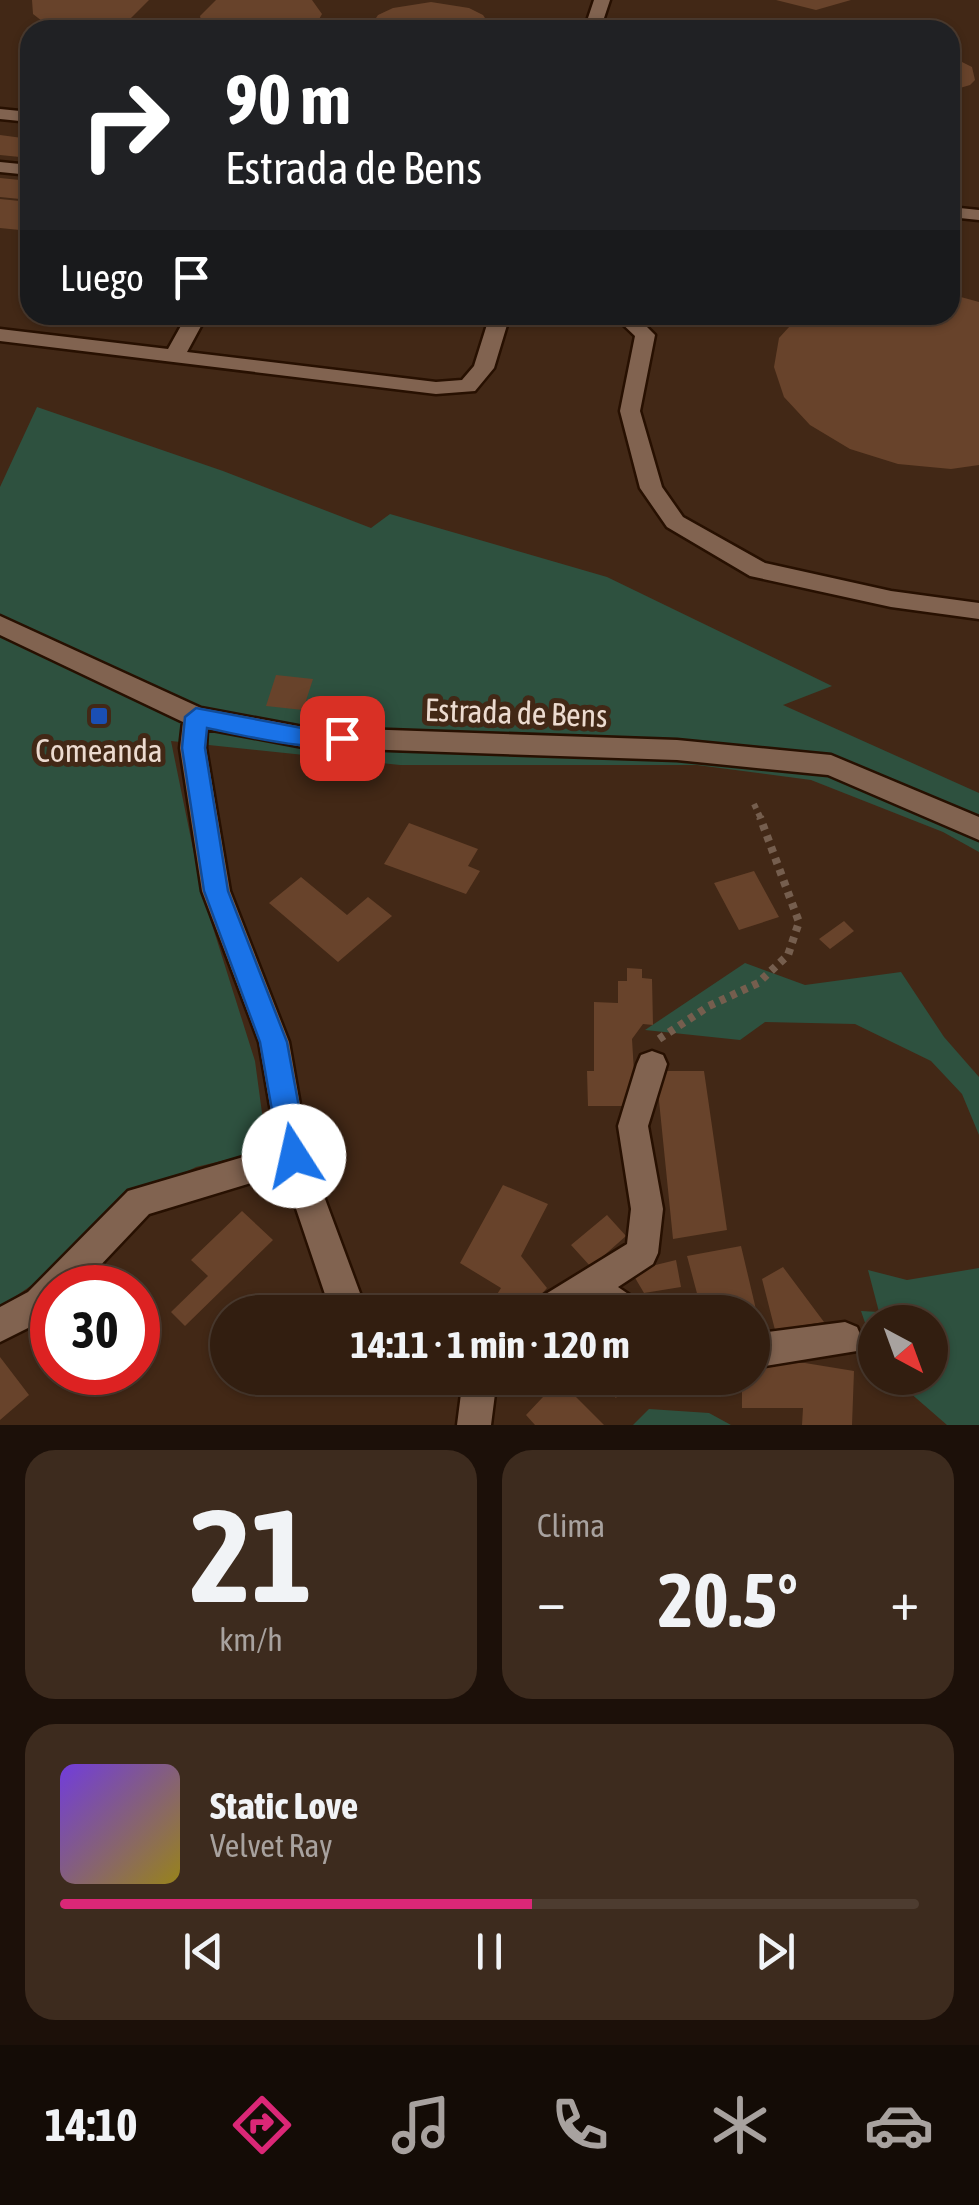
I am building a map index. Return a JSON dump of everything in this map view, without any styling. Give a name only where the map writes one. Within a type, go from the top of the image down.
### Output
[{"type":"street","points":[[175,356],[192,325]]},
{"type":"street","points":[[0,335],[436,388],[468,386],[484,368],[497,325]]},
{"type":"street","points":[[634,325],[645,335],[630,411],[651,488],[676,522],[758,570],[892,599],[979,611]]},
{"type":"street","name":"Estrada de Bens","points":[[0,626],[196,717],[302,737],[677,750],[831,766],[979,828]]},
{"type":"street","points":[[196,717],[193,748],[216,891],[274,1042],[294,1156],[344,1295]]},
{"type":"street","points":[[574,1295],[642,1252],[647,1209],[633,1126],[652,1064]]},
{"type":"street","points":[[77,1265],[139,1202],[294,1156]]},
{"type":"street","points":[[589,1285],[602,1295]]},
{"type":"street","points":[[0,1325],[30,1309]]},
{"type":"street","points":[[770,1349],[844,1339]]},
{"type":"street","points":[[474,1425],[478,1395]]},
{"type":"path","points":[[652,1064],[660,1038],[708,1006],[758,983],[788,955],[800,922],[776,852],[754,804]]},
{"type":"green space","points":[[37,407],[223,471],[371,528],[390,514],[607,577],[832,686],[783,705],[979,793],[979,852],[943,832],[811,780],[697,765],[400,765],[171,741],[202,893],[255,1061],[267,1150],[196,1167],[131,1199],[61,1265],[30,1265],[30,1286],[0,1307],[0,487]]},
{"type":"green space","points":[[745,963],[805,985],[901,972],[944,1037],[979,1077],[979,1135],[962,1094],[931,1061],[855,1024],[765,1022],[740,1040],[645,1030]]},
{"type":"green space","points":[[979,1268],[979,1425],[947,1425],[913,1395],[948,1395],[948,1305],[877,1305],[868,1270],[907,1280]]},
{"type":"green space","points":[[649,1409],[709,1413],[731,1425],[633,1425]]},
{"type":"building","points":[[32,0],[149,0],[131,18],[121,20],[41,20],[33,14]]},
{"type":"building","points":[[216,0],[312,0],[322,14],[319,20],[201,20],[200,16]]},
{"type":"building","points":[[776,0],[851,0],[816,10]]},
{"type":"building","points":[[431,2],[469,8],[486,20],[375,20],[393,8]]},
{"type":"building","points":[[960,61],[972,67],[975,80],[960,88]]},
{"type":"building","points":[[0,135],[20,138],[20,157],[0,155]]},
{"type":"building","points":[[0,178],[20,180],[20,199],[0,197]]},
{"type":"building","points":[[0,199],[20,201],[20,230],[0,228]]},
{"type":"building","points":[[960,297],[979,302],[979,465],[951,469],[898,464],[850,449],[810,425],[784,397],[774,367],[779,338],[791,325],[960,325]]},
{"type":"building","points":[[276,675],[313,679],[303,710],[266,706]]},
{"type":"building","points":[[409,823],[478,849],[468,866],[480,871],[466,894],[384,864]]},
{"type":"building","points":[[754,871],[779,917],[739,930],[714,883]]},
{"type":"building","points":[[301,877],[347,915],[368,897],[392,916],[338,962],[269,903]]},
{"type":"building","points":[[844,921],[854,931],[830,949],[819,939]]},
{"type":"building","points":[[627,968],[642,969],[642,978],[652,979],[653,1025],[643,1024],[632,1039],[636,1106],[588,1106],[587,1071],[594,1071],[594,1002],[618,1003],[618,981],[627,981]]},
{"type":"building","points":[[656,1071],[704,1071],[727,1230],[673,1239]]},
{"type":"building","points":[[503,1185],[548,1204],[521,1256],[547,1288],[541,1295],[497,1295],[501,1288],[460,1263]]},
{"type":"building","points":[[242,1211],[273,1240],[217,1295],[210,1295],[210,1302],[185,1326],[171,1312],[208,1276],[191,1260]]},
{"type":"building","points":[[607,1215],[626,1236],[591,1267],[571,1245]]},
{"type":"building","points":[[741,1246],[753,1295],[697,1295],[687,1256]]},
{"type":"building","points":[[676,1260],[681,1287],[644,1293],[631,1271]]},
{"type":"building","points":[[783,1267],[824,1322],[775,1330],[770,1295],[766,1295],[762,1279]]},
{"type":"building","points":[[0,1357],[29,1395],[0,1420]]},
{"type":"building","points":[[770,1362],[854,1371],[852,1425],[802,1425],[803,1408],[742,1408],[742,1395],[770,1395]]},
{"type":"building","points":[[545,1395],[574,1395],[604,1425],[535,1425],[526,1415]]},
{"type":"place","name":"Comeanda","points":[[99,716]]},
{"type":"route","points":[[294,1156],[274,1042],[216,891],[193,748],[196,717],[302,737],[342,738]]}]
